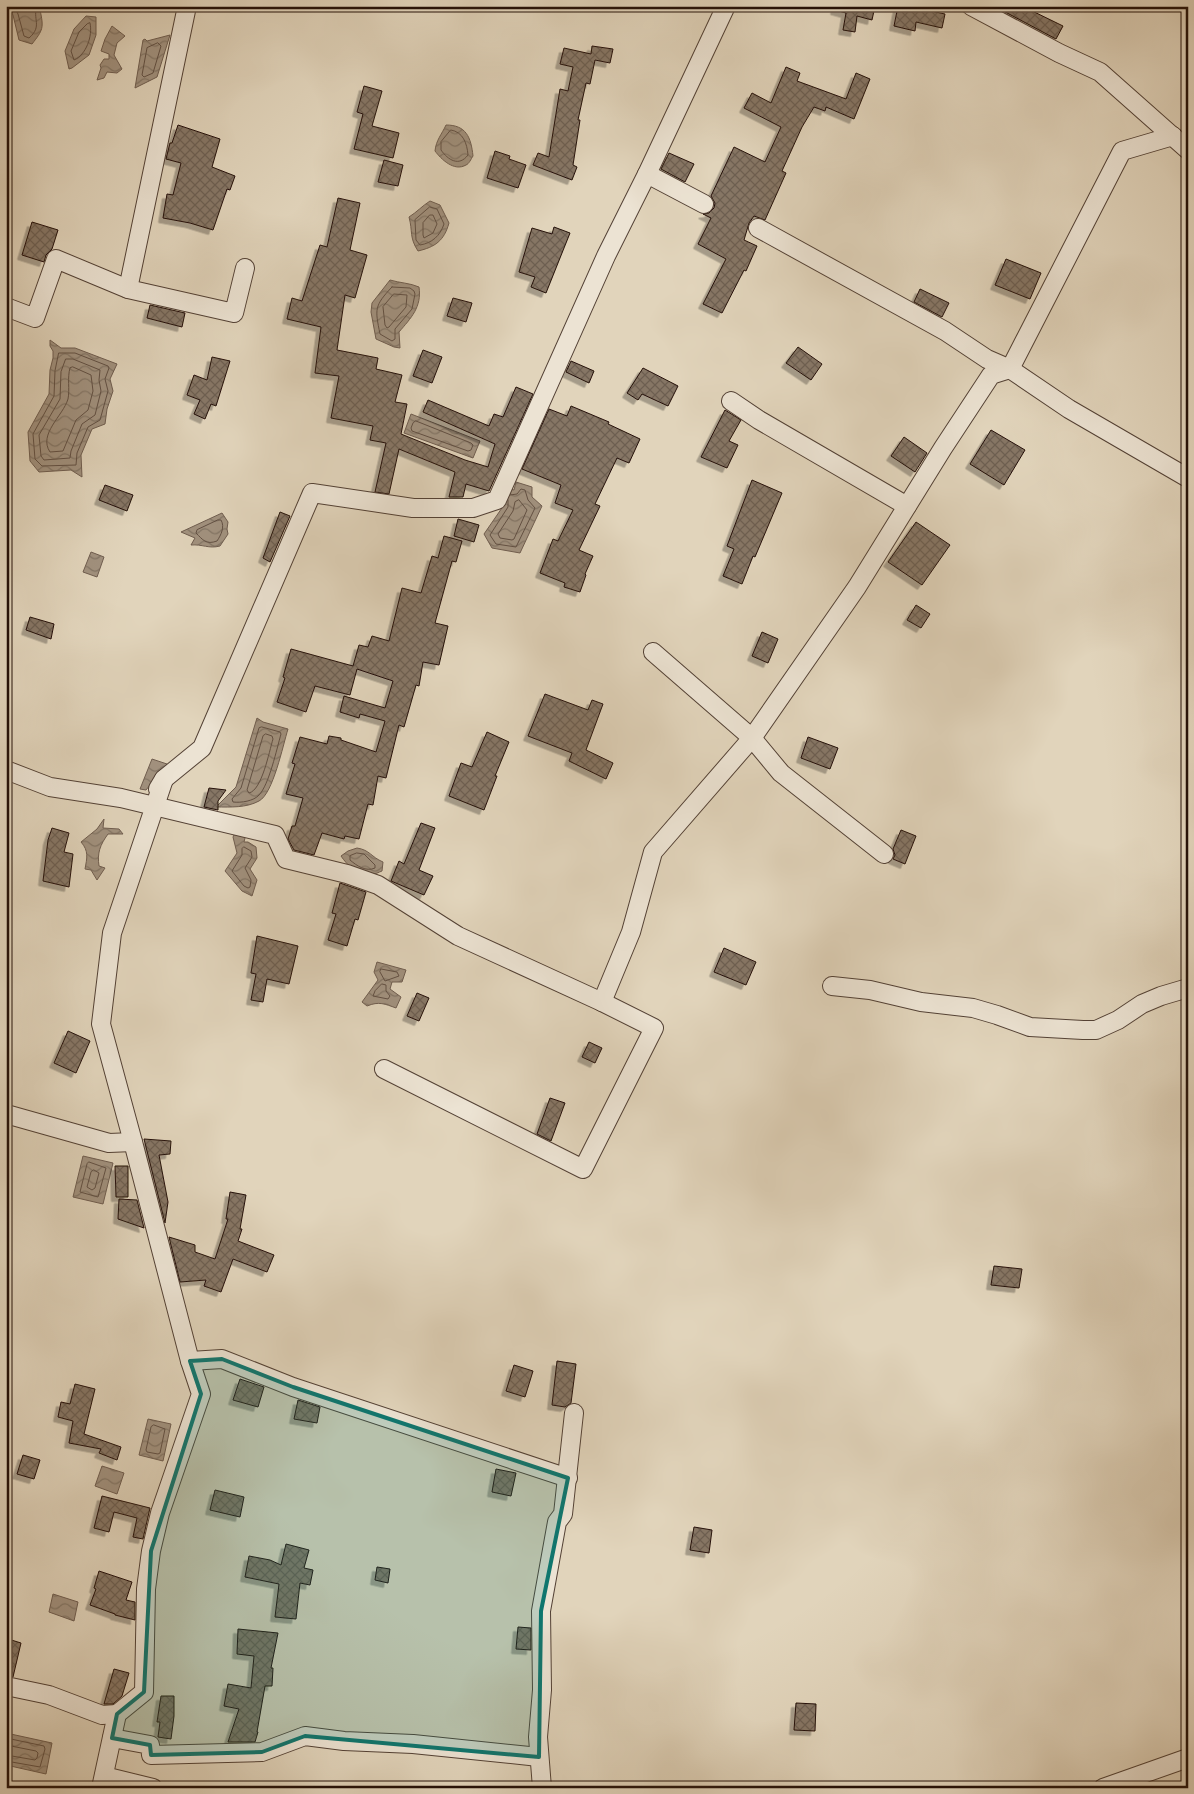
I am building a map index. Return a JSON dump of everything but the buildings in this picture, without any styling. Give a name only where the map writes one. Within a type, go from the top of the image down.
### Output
[{"type":"street","points":[[128,289],[188,6]]},
{"type":"street","points":[[153,1788],[103,1782],[118,1714],[144,1692],[146,1589],[151,1551],[160,1513],[201,1394],[190,1361],[101,1024],[112,933],[152,806],[164,778],[202,748],[312,493],[413,508],[473,508],[497,500],[602,265],[726,6]]},
{"type":"street","points":[[969,6],[1100,72],[1188,150]]},
{"type":"street","points":[[602,1002],[631,932],[653,852],[752,738],[857,587],[991,375],[1010,369],[1122,151],[1173,136]]},
{"type":"street","points":[[647,174],[704,204]]},
{"type":"street","points":[[758,228],[945,331],[986,358],[1010,369],[1069,409],[1188,478]]},
{"type":"street","points":[[6,307],[35,318],[56,259],[128,289],[234,313],[244,268]]},
{"type":"street","points":[[731,401],[759,420],[907,506]]},
{"type":"street","points":[[653,652],[752,738],[781,773],[884,854]]},
{"type":"street","points":[[6,770],[50,787],[121,798],[275,835],[286,859],[347,874],[378,885],[458,936],[654,1028],[583,1169],[384,1068]]},
{"type":"street","points":[[832,986],[870,990],[921,1002],[973,1008],[997,1014],[1030,1027],[1083,1030],[1096,1030],[1118,1020],[1149,1001],[1188,988]]},
{"type":"street","points":[[6,1114],[109,1143],[133,1142]]},
{"type":"street","points":[[190,1361],[222,1358],[293,1387],[568,1478]]},
{"type":"street","points":[[542,1788],[538,1737],[542,1690],[541,1611],[557,1522],[563,1514],[574,1413]]},
{"type":"street","points":[[6,1686],[49,1695],[102,1714],[118,1714]]},
{"type":"street","points":[[112,1738],[150,1745],[151,1755],[262,1752],[305,1736],[344,1741],[414,1744],[540,1757]]},
{"type":"street","points":[[1103,1788],[1188,1758]]},
{"type":"highlighted area","points":[[222,1359],[293,1387],[568,1478],[541,1611],[539,1757],[305,1736],[262,1752],[151,1755],[150,1745],[112,1738],[117,1714],[144,1692],[151,1551],[201,1394],[190,1361]]},
{"type":"water","points":[[10,6],[43,6],[40,10],[42,28],[32,44],[19,40]]},
{"type":"water","points":[[86,16],[96,17],[96,35],[89,55],[69,69],[65,51],[74,29]]},
{"type":"water","points":[[112,26],[125,36],[117,43],[114,55],[122,69],[117,73],[107,72],[104,78],[97,80],[101,68],[100,65],[104,59],[109,59],[109,54],[101,51]]},
{"type":"water","points":[[170,35],[157,77],[135,88],[143,40],[147,41]]},
{"type":"water","points":[[446,125],[463,130],[471,143],[473,156],[469,163],[461,167],[452,166],[444,161],[435,151],[438,140]]},
{"type":"water","points":[[430,201],[440,205],[449,223],[438,242],[418,251],[412,238],[409,217]]},
{"type":"water","points":[[390,280],[419,287],[419,300],[415,312],[399,332],[400,348],[376,339],[371,312],[372,303]]},
{"type":"water","points":[[50,340],[61,348],[75,348],[117,364],[110,379],[113,391],[107,409],[105,424],[92,429],[81,455],[82,477],[71,470],[39,472],[30,461],[28,432],[49,394],[50,370],[53,358]]},
{"type":"water","points":[[411,414],[480,441],[473,458],[404,433]]},
{"type":"water","points":[[516,482],[532,487],[532,497],[542,506],[520,553],[492,548],[484,534],[504,505],[507,488],[514,490]]},
{"type":"water","points":[[222,513],[228,522],[228,534],[220,546],[191,545],[195,538],[181,532]]},
{"type":"water","points":[[91,552],[104,557],[97,577],[83,572]]},
{"type":"water","points":[[257,718],[263,722],[288,729],[269,789],[259,801],[249,805],[216,807],[236,787]]},
{"type":"water","points":[[152,759],[167,764],[146,790],[140,789]]},
{"type":"water","points":[[104,819],[103,828],[119,829],[123,834],[108,834],[103,842],[98,861],[99,866],[105,868],[97,880],[91,870],[85,869],[87,858],[84,845],[81,842],[97,829]]},
{"type":"water","points":[[237,829],[242,832],[245,838],[244,842],[248,842],[256,847],[257,858],[250,869],[257,880],[252,896],[242,891],[225,871],[237,853],[233,837]]},
{"type":"water","points":[[357,848],[365,850],[383,862],[382,871],[373,875],[366,875],[357,872],[350,866],[341,856]]},
{"type":"water","points":[[377,962],[406,970],[402,982],[392,982],[390,989],[401,997],[396,1008],[379,1003],[367,1006],[362,1002],[378,980],[374,972]]},
{"type":"water","points":[[83,1156],[113,1163],[103,1204],[73,1197]]},
{"type":"water","points":[[148,1419],[171,1424],[163,1461],[139,1455]]},
{"type":"water","points":[[102,1466],[124,1473],[117,1494],[95,1486]]},
{"type":"water","points":[[53,1594],[78,1602],[74,1621],[49,1612]]},
{"type":"water","points":[[6,1733],[52,1743],[46,1774],[6,1765]]}]
